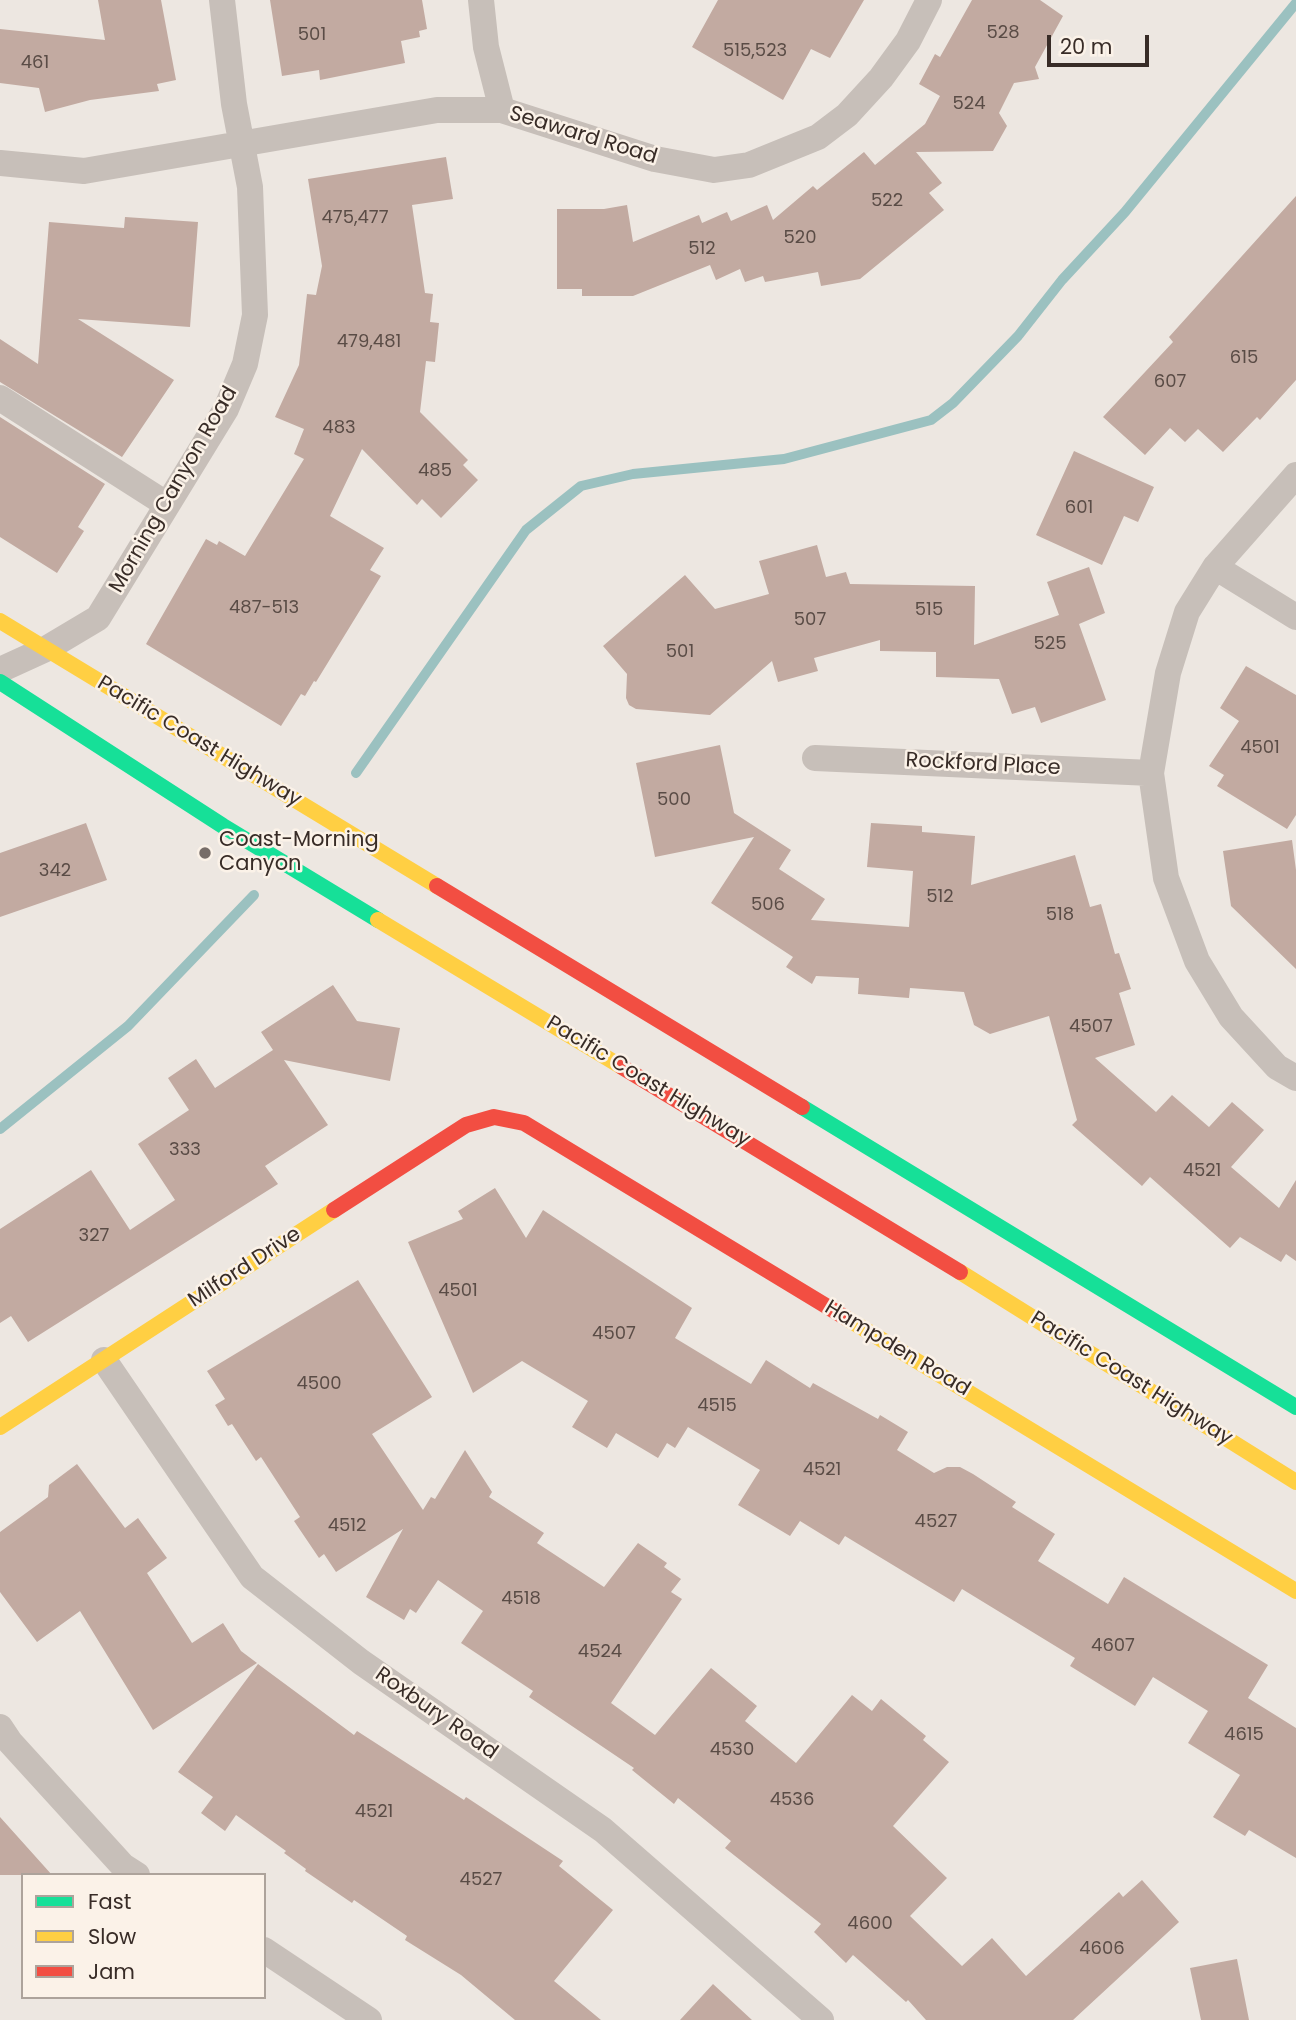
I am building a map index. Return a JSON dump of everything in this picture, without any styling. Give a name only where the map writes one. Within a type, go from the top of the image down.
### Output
[{"type":"main road","name":"Pacific Coast Highway","points":[[0,621],[425,880],[801,1104],[1296,1407]]},
{"type":"main road","name":"Pacific Coast Highway","points":[[0,682],[223,826],[872,1218],[1296,1482]]},
{"type":"main road","name":"Milford Drive","points":[[0,1427],[466,1125],[494,1117]]},
{"type":"main road","name":"Hampden Road","points":[[494,1117],[524,1124],[1296,1591]]},
{"type":"street","name":"Morning Canyon Road","points":[[0,670],[46,649],[98,618],[226,409],[245,364],[255,315],[250,187],[244,145],[233,104],[222,0]]},
{"type":"street","points":[[481,0],[486,47],[502,110]]},
{"type":"street","name":"Seaward Road","points":[[0,163],[84,171],[244,145],[297,132],[437,110],[502,110],[655,159],[714,170],[749,165],[818,137],[847,115],[881,78],[908,41],[929,0]]},
{"type":"street","points":[[0,398],[166,504]]},
{"type":"street","points":[[1296,475],[1215,567],[1187,612],[1168,673],[1152,773],[1167,878],[1198,961],[1231,1017],[1277,1067],[1296,1078]]},
{"type":"street","points":[[1215,567],[1296,617]]},
{"type":"street","name":"Rockford Place","points":[[815,758],[1152,773]]},
{"type":"street","name":"Roxbury Road","points":[[104,1360],[252,1577],[361,1662],[603,1830],[821,2020]]},
{"type":"street","points":[[0,1727],[10,1742],[123,1866],[134,1873]]},
{"type":"street","points":[[266,1951],[369,2020]]},
{"type":"building","points":[[98,0],[161,0],[176,80],[157,84],[159,91],[90,100],[45,112],[39,88],[0,83],[0,29],[105,40]]},
{"type":"building","points":[[270,0],[422,0],[427,29],[419,31],[420,37],[401,41],[405,63],[320,80],[319,70],[282,76]]},
{"type":"building","points":[[718,0],[864,0],[830,58],[811,49],[783,100],[692,47]]},
{"type":"building","points":[[972,0],[1040,0],[1063,16],[1035,67],[1039,79],[1014,83],[999,113],[1007,126],[993,151],[916,152],[942,183],[929,193],[944,210],[860,279],[821,286],[818,272],[765,282],[763,276],[745,282],[740,269],[716,280],[710,265],[633,296],[582,296],[582,289],[557,289],[557,209],[604,209],[627,205],[633,242],[699,215],[702,223],[727,212],[731,221],[767,205],[773,220],[813,186],[817,190],[864,152],[875,165],[925,124],[940,96],[919,84],[935,54],[940,57]]},
{"type":"building","points":[[446,157],[453,199],[412,205],[425,293],[433,294],[430,322],[439,323],[435,362],[426,361],[420,412],[468,460],[463,465],[478,480],[441,518],[422,499],[417,505],[362,449],[330,516],[384,548],[370,570],[381,576],[316,682],[314,681],[305,696],[301,694],[281,726],[146,644],[206,539],[217,545],[219,541],[245,556],[304,459],[294,454],[304,429],[275,417],[299,365],[307,294],[316,295],[322,266],[308,179]]},
{"type":"building","points":[[1296,196],[1296,380],[1260,420],[1257,417],[1223,452],[1198,429],[1185,442],[1170,428],[1145,455],[1103,417],[1173,342],[1169,337]]},
{"type":"building","points":[[125,217],[198,222],[190,327],[78,319],[174,380],[122,457],[0,382],[0,339],[38,364],[49,222],[124,228]]},
{"type":"building","points":[[0,417],[105,484],[78,527],[84,531],[57,573],[0,537]]},
{"type":"building","points":[[1074,451],[1154,487],[1138,522],[1124,516],[1102,565],[1036,535]]},
{"type":"building","points":[[817,545],[826,577],[846,572],[850,584],[975,586],[974,645],[1059,615],[1047,582],[1089,567],[1105,613],[1079,624],[1106,700],[1041,723],[1035,707],[1012,714],[999,679],[936,677],[936,652],[880,651],[880,640],[814,658],[818,671],[778,682],[772,661],[710,715],[636,709],[629,705],[626,698],[627,674],[603,646],[685,575],[715,609],[769,594],[759,561]]},
{"type":"building","points":[[1246,666],[1296,695],[1296,815],[1287,829],[1217,786],[1224,775],[1209,766],[1239,721],[1220,708]]},
{"type":"building","points":[[720,745],[734,813],[791,850],[779,869],[825,899],[811,920],[909,927],[913,871],[867,867],[871,823],[922,826],[922,832],[975,836],[971,885],[1075,855],[1090,907],[1101,904],[1115,954],[1119,953],[1131,989],[1119,993],[1135,1045],[1095,1058],[1156,1112],[1172,1095],[1209,1127],[1232,1102],[1264,1130],[1231,1167],[1279,1208],[1296,1180],[1296,1261],[1286,1254],[1281,1262],[1240,1237],[1230,1248],[1150,1177],[1142,1186],[1072,1125],[1077,1120],[1049,1016],[990,1034],[974,1025],[964,992],[910,988],[909,998],[858,994],[859,978],[816,976],[812,984],[786,967],[793,957],[711,903],[754,837],[655,857],[636,763]]},
{"type":"building","points":[[86,823],[107,880],[0,917],[0,853]]},
{"type":"building","points":[[1292,840],[1296,870],[1296,969],[1231,906],[1223,851]]},
{"type":"building","points":[[333,985],[357,1021],[400,1028],[390,1081],[284,1060],[328,1125],[265,1166],[278,1184],[28,1342],[11,1316],[0,1323],[0,1229],[91,1170],[130,1230],[175,1200],[138,1144],[189,1110],[168,1078],[196,1059],[215,1088],[273,1050],[261,1032]]},
{"type":"building","points":[[495,1188],[526,1238],[543,1210],[692,1308],[675,1338],[751,1384],[766,1360],[810,1388],[813,1383],[878,1419],[880,1415],[908,1432],[897,1450],[934,1473],[947,1467],[960,1467],[1016,1502],[1012,1507],[1055,1534],[1038,1561],[1108,1604],[1124,1577],[1268,1665],[1248,1698],[1296,1728],[1296,1858],[1249,1830],[1245,1836],[1213,1817],[1240,1775],[1188,1743],[1208,1711],[1153,1677],[1135,1706],[1070,1666],[1075,1658],[962,1589],[954,1602],[845,1536],[839,1545],[800,1521],[790,1536],[738,1505],[760,1470],[688,1427],[675,1448],[667,1443],[658,1458],[616,1433],[607,1448],[572,1427],[588,1401],[522,1361],[473,1393],[408,1242],[463,1219],[458,1211]]},
{"type":"building","points":[[358,1280],[432,1397],[372,1434],[423,1510],[431,1497],[435,1499],[465,1450],[492,1492],[489,1497],[544,1533],[537,1543],[604,1587],[638,1543],[667,1563],[664,1567],[681,1579],[671,1592],[682,1599],[611,1703],[655,1735],[711,1668],[757,1706],[745,1721],[796,1763],[852,1695],[872,1711],[881,1699],[926,1736],[923,1740],[949,1762],[893,1826],[947,1878],[910,1916],[962,1966],[992,1938],[1026,1976],[1119,1892],[1123,1897],[1142,1880],[1179,1922],[1073,2020],[926,2020],[908,2000],[906,2002],[853,1955],[846,1963],[814,1932],[821,1924],[725,1848],[731,1841],[678,1798],[674,1804],[632,1770],[634,1768],[529,1697],[533,1691],[461,1643],[483,1611],[438,1580],[416,1613],[410,1609],[404,1620],[366,1597],[403,1529],[336,1572],[324,1554],[319,1558],[294,1521],[300,1517],[261,1457],[256,1461],[232,1424],[228,1426],[215,1405],[225,1399],[207,1371]]},
{"type":"building","points":[[77,1464],[125,1528],[138,1518],[167,1558],[147,1573],[192,1643],[223,1623],[241,1651],[257,1663],[153,1730],[80,1611],[37,1642],[0,1592],[0,1532],[48,1497],[49,1485]]},
{"type":"building","points":[[258,1664],[354,1735],[357,1731],[464,1800],[466,1797],[563,1861],[559,1866],[613,1910],[554,1981],[601,2020],[515,2020],[461,1975],[405,1940],[407,1936],[354,1900],[352,1903],[305,1871],[306,1869],[284,1853],[286,1851],[236,1815],[225,1831],[201,1813],[213,1797],[178,1772]]},
{"type":"building","points":[[0,1817],[50,1873],[0,1875]]},
{"type":"building","points":[[1237,1959],[1249,2020],[1201,2020],[1190,1968]]},
{"type":"building","points":[[713,1984],[752,2020],[680,2020]]},
{"type":"waterway","points":[[356,773],[526,530],[581,486],[633,474],[784,459],[931,420],[953,403],[1018,336],[1062,280],[1125,212],[1296,3]]},
{"type":"waterway","points":[[0,1129],[128,1026],[254,895]]},
{"type":"traffic: fast","points":[[0,682],[223,826],[378,920]]},
{"type":"traffic: fast","points":[[802,1107],[1296,1407]]},
{"type":"traffic: slow","points":[[0,621],[437,886]]},
{"type":"traffic: slow","points":[[378,920],[622,1067]]},
{"type":"traffic: slow","points":[[0,1427],[334,1210]]},
{"type":"traffic: slow","points":[[960,1272],[1296,1482]]},
{"type":"traffic: slow","points":[[846,1318],[1296,1591]]},
{"type":"traffic: jam","points":[[437,886],[802,1107]]},
{"type":"traffic: jam","points":[[622,1067],[960,1272]]},
{"type":"traffic: jam","points":[[334,1210],[466,1125],[494,1117],[524,1123],[846,1318]]},
{"type":"place","name":"Coast-Morning Canyon","points":[[205,853]]}]
